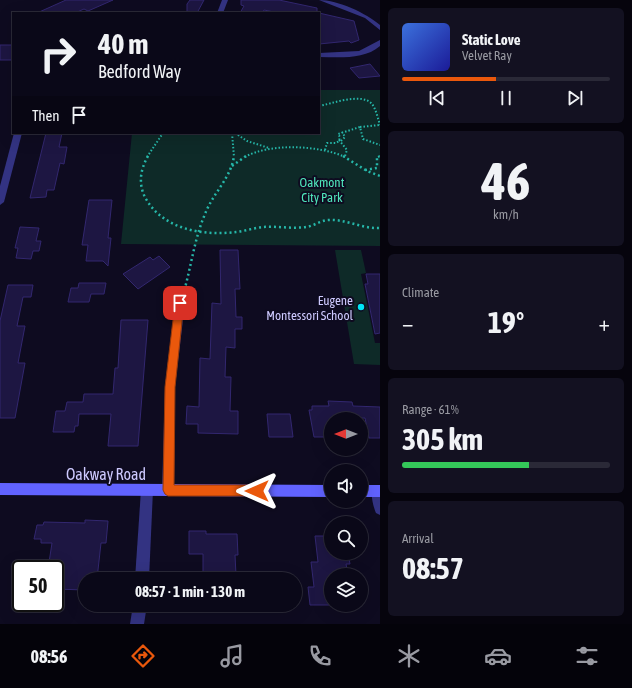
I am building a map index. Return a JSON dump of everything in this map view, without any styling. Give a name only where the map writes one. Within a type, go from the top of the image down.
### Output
[{"type":"main road","name":"Oakway Road","points":[[0,489],[324,491]]},
{"type":"main road","points":[[368,491],[378,492]]},
{"type":"street","points":[[220,12],[225,0]]},
{"type":"street","points":[[322,0],[367,17],[380,28]]},
{"type":"street","points":[[320,55],[358,53],[373,48],[380,42]]},
{"type":"street","points":[[0,202],[18,134]]},
{"type":"street","points":[[168,490],[170,387],[180,303]]},
{"type":"street","points":[[142,572],[146,490]]},
{"type":"street","points":[[378,492],[380,508]]},
{"type":"street","points":[[136,624],[139,612]]},
{"type":"path","points":[[320,106],[352,99],[367,101],[374,107],[380,125],[360,127],[338,134],[340,141],[347,150],[345,156]]},
{"type":"path","points":[[360,127],[363,140],[380,145]]},
{"type":"path","points":[[325,150],[327,142],[336,143],[345,137],[342,132]]},
{"type":"path","points":[[162,134],[140,173],[139,181],[143,194],[155,213],[178,227],[198,231],[226,233],[268,227],[305,227],[330,220],[362,227],[380,228]]},
{"type":"path","points":[[180,303],[186,286],[198,231],[209,206],[227,179],[232,166],[235,148],[233,134]]},
{"type":"path","points":[[235,134],[253,144],[271,149]]},
{"type":"path","points":[[232,166],[246,156],[271,149],[312,148],[345,156],[365,170],[380,176]]},
{"type":"path","points":[[365,170],[377,168],[377,158],[380,156]]},
{"type":"green space","name":"Oakmont City Park","points":[[320,90],[380,90],[380,246],[121,244],[132,134],[320,134]]},
{"type":"green space","name":"Eugene Montessori School","points":[[335,250],[361,250],[366,273],[361,274],[375,343],[380,343],[380,365],[354,364]]},
{"type":"building","points":[[66,0],[113,0],[88,11],[84,9],[77,12],[39,12]]},
{"type":"building","points":[[190,0],[204,0],[198,12],[187,12],[187,4]]},
{"type":"building","points":[[241,0],[279,0],[317,8],[317,12],[274,12],[264,10],[263,12],[241,12],[244,6],[241,5]]},
{"type":"building","points":[[320,13],[354,21],[359,40],[351,43],[349,41],[320,44]]},
{"type":"building","points":[[0,45],[12,45],[12,60],[0,60]]},
{"type":"building","points":[[370,64],[380,76],[359,78],[350,68]]},
{"type":"building","points":[[46,134],[62,134],[59,147],[67,147],[64,164],[60,163],[54,190],[47,190],[46,197],[30,198]]},
{"type":"building","points":[[89,200],[112,200],[108,238],[111,238],[108,266],[103,261],[86,261],[88,245],[82,245]]},
{"type":"building","points":[[20,227],[39,228],[36,241],[41,241],[39,251],[33,251],[31,259],[16,258],[18,248],[15,248]]},
{"type":"building","points":[[220,250],[238,250],[240,289],[235,289],[236,317],[242,317],[242,329],[235,329],[235,348],[226,347],[225,377],[231,377],[230,411],[238,411],[238,434],[198,433],[198,424],[186,424],[187,406],[199,407],[200,358],[210,359],[212,303],[221,304]]},
{"type":"building","points":[[159,256],[170,267],[138,289],[123,274],[150,257],[153,260]]},
{"type":"building","points":[[366,274],[380,274],[380,333],[375,334],[365,284],[368,284]]},
{"type":"building","points":[[79,283],[106,283],[104,294],[91,294],[89,302],[68,302],[71,288],[78,288]]},
{"type":"building","points":[[8,285],[33,285],[31,297],[23,297],[17,326],[25,326],[18,363],[25,363],[15,418],[0,418],[0,321]]},
{"type":"building","points":[[121,320],[148,320],[138,446],[108,446],[111,414],[79,414],[78,426],[75,426],[74,432],[53,432],[56,411],[65,411],[67,402],[83,402],[84,394],[113,394],[115,368],[118,368]]},
{"type":"building","points":[[328,401],[352,402],[353,406],[380,407],[380,438],[369,438],[368,412],[324,412],[324,437],[314,437],[309,410],[312,410],[312,406],[329,406]]},
{"type":"building","points":[[267,414],[290,414],[293,437],[269,437]]},
{"type":"building","points":[[85,520],[108,521],[106,543],[101,543],[98,572],[78,572],[78,590],[64,589],[64,560],[49,560],[52,543],[41,543],[41,539],[34,539],[37,525],[43,525],[44,522],[85,523]]},
{"type":"building","points":[[189,531],[206,531],[206,534],[237,534],[238,555],[235,555],[236,572],[203,572],[203,554],[189,554]]},
{"type":"building","points":[[315,536],[324,536],[324,560],[349,560],[350,564],[346,564],[347,568],[324,568],[324,605],[310,605],[308,587],[314,587],[311,562],[318,562]]},
{"type":"place","name":"Eugene Montessori School","points":[[361,307]]},
{"type":"route","points":[[180,303],[170,387],[168,490],[257,491]]}]
